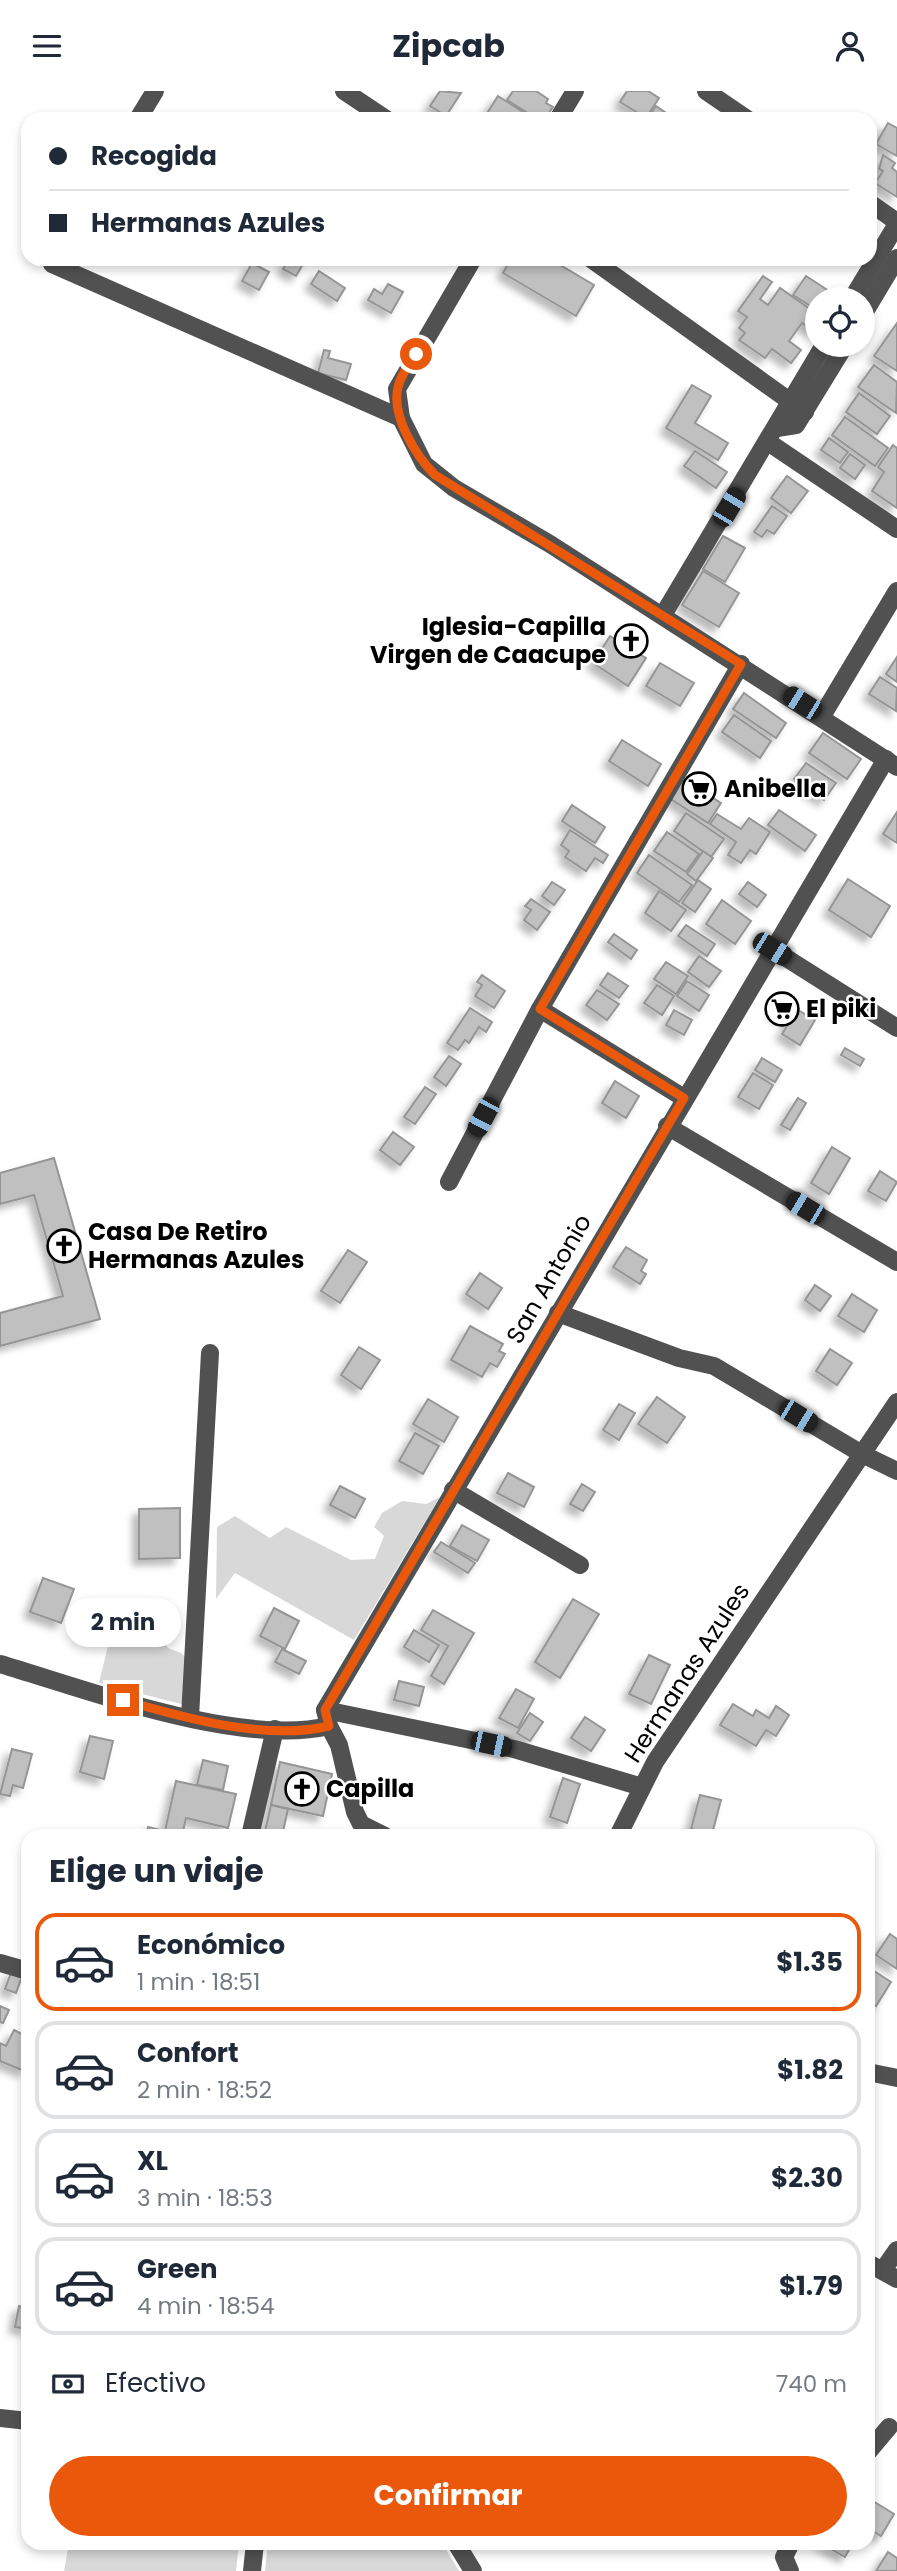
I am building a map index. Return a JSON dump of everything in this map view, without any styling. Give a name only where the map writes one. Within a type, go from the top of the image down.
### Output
[{"type":"street","points":[[142,112],[155,91]]},
{"type":"street","points":[[344,91],[376,112]]},
{"type":"street","points":[[562,112],[575,91]]},
{"type":"street","points":[[706,91],[737,112]]},
{"type":"street","points":[[877,208],[897,223],[877,257]]},
{"type":"street","points":[[875,295],[897,258]]},
{"type":"street","points":[[57,266],[401,418]]},
{"type":"street","points":[[469,266],[401,377],[397,401],[401,418],[424,464],[435,475],[741,664],[891,763]]},
{"type":"street","points":[[601,266],[797,407]]},
{"type":"street","points":[[859,287],[872,266]]},
{"type":"street","points":[[797,407],[819,357]]},
{"type":"street","points":[[663,615],[773,435],[836,357]]},
{"type":"street","points":[[773,435],[897,529]]},
{"type":"street","points":[[822,716],[897,591]]},
{"type":"street","points":[[449,1182],[540,1009],[741,664]]},
{"type":"street","name":"San Antonio","points":[[327,1718],[453,1490],[667,1126],[772,949],[891,763]]},
{"type":"street","points":[[772,949],[897,1028]]},
{"type":"street","points":[[540,1009],[684,1098]]},
{"type":"street","points":[[667,1126],[897,1262]]},
{"type":"street","points":[[558,1313],[679,1358],[714,1366],[862,1454],[897,1471]]},
{"type":"street","points":[[190,1717],[210,1353]]},
{"type":"street","name":"Hermanas Azules","points":[[0,1664],[190,1717],[238,1727],[308,1731],[327,1718],[514,1749],[642,1787],[655,1762],[897,1402]]},
{"type":"street","points":[[453,1490],[580,1565]]},
{"type":"street","points":[[327,1718],[339,1745],[355,1812],[361,1823],[372,1829]]},
{"type":"street","points":[[252,1829],[275,1729]]},
{"type":"street","points":[[621,1829],[642,1787]]},
{"type":"street","points":[[0,1963],[21,1970]]},
{"type":"street","points":[[875,2073],[897,2078]]},
{"type":"street","points":[[883,2270],[897,2250]]},
{"type":"street","points":[[0,2418],[21,2420]]},
{"type":"street","points":[[875,2444],[889,2427]]},
{"type":"street","points":[[252,2571],[254,2550]]},
{"type":"street","points":[[460,2550],[473,2571]]},
{"type":"street","points":[[788,2550],[784,2557],[790,2571]]},
{"type":"shaded area","points":[[440,1497],[354,1640],[235,1573],[216,1599],[217,1527],[235,1516],[270,1538],[286,1527],[351,1560],[375,1559],[384,1536],[374,1527],[382,1513],[402,1501],[426,1504]]},
{"type":"shaded area","points":[[143,1609],[168,1648],[181,1653],[192,1663],[189,1706],[99,1683],[116,1613]]},
{"type":"shaded area","points":[[68,2550],[238,2550],[236,2571],[64,2571]]},
{"type":"shaded area","points":[[267,2550],[446,2550],[459,2571],[265,2571]]},
{"type":"building","points":[[440,91],[461,93],[449,112],[440,112],[430,106]]},
{"type":"building","points":[[513,91],[536,91],[548,99],[546,103],[553,107],[549,112],[526,112],[507,100]]},
{"type":"building","points":[[627,91],[648,91],[659,98],[650,112],[636,112],[620,102]]},
{"type":"building","points":[[498,96],[523,112],[488,112]]},
{"type":"building","points":[[656,106],[665,112],[652,112]]},
{"type":"building","points":[[888,123],[897,128],[897,156],[877,142]]},
{"type":"building","points":[[883,155],[895,163],[892,168],[897,172],[897,197],[877,184],[883,171],[879,169]]},
{"type":"building","points":[[250,266],[258,266],[269,272],[259,290],[242,281]]},
{"type":"building","points":[[285,266],[302,266],[296,276],[283,269]]},
{"type":"building","points":[[507,266],[562,266],[594,285],[576,316],[503,273]]},
{"type":"building","points":[[319,271],[345,288],[337,301],[311,284]]},
{"type":"building","points":[[763,276],[772,282],[760,299],[768,305],[780,288],[805,306],[805,325],[802,323],[789,341],[801,350],[791,363],[772,349],[765,358],[739,340],[745,333],[739,328],[747,317],[738,311]]},
{"type":"building","points":[[806,276],[823,287],[805,287],[805,302],[793,295]]},
{"type":"building","points":[[388,284],[403,292],[391,313],[368,300],[374,289],[382,294]]},
{"type":"building","points":[[897,323],[897,371],[875,355]]},
{"type":"building","points":[[324,350],[330,351],[328,358],[351,364],[346,380],[318,373]]},
{"type":"building","points":[[874,365],[897,382],[896,413],[858,387]]},
{"type":"building","points":[[692,385],[711,396],[695,423],[728,443],[718,460],[666,428]]},
{"type":"building","points":[[859,393],[890,416],[877,434],[846,412]]},
{"type":"building","points":[[845,417],[888,448],[875,466],[832,435]]},
{"type":"building","points":[[829,438],[848,452],[840,463],[821,450]]},
{"type":"building","points":[[893,445],[897,448],[897,508],[872,491],[884,472],[878,467]]},
{"type":"building","points":[[695,451],[727,472],[716,488],[684,466]]},
{"type":"building","points":[[850,454],[865,465],[855,479],[840,468]]},
{"type":"building","points":[[787,476],[808,491],[791,513],[771,498]]},
{"type":"building","points":[[772,506],[787,516],[774,534],[767,530],[762,537],[754,532]]},
{"type":"building","points":[[723,536],[745,548],[725,582],[703,569]]},
{"type":"building","points":[[703,571],[739,593],[719,627],[682,605]]},
{"type":"building","points":[[610,636],[646,658],[628,686],[593,663]]},
{"type":"building","points":[[897,657],[897,682],[886,674]]},
{"type":"building","points":[[660,663],[694,683],[680,706],[646,686]]},
{"type":"building","points":[[880,677],[897,688],[896,711],[869,694]]},
{"type":"building","points":[[744,693],[786,723],[776,738],[733,709]]},
{"type":"building","points":[[734,715],[771,741],[760,758],[722,732]]},
{"type":"building","points":[[823,733],[861,759],[847,779],[809,753]]},
{"type":"building","points":[[622,740],[661,764],[648,786],[609,761]]},
{"type":"building","points":[[806,763],[836,783],[824,800],[794,779]]},
{"type":"building","points":[[682,778],[721,803],[708,823],[669,798]]},
{"type":"building","points":[[572,805],[605,827],[595,843],[562,821]]},
{"type":"building","points":[[779,810],[816,835],[805,851],[768,825]]},
{"type":"building","points":[[897,812],[897,843],[883,834]]},
{"type":"building","points":[[686,813],[724,839],[711,857],[674,831]]},
{"type":"building","points":[[717,814],[741,829],[749,818],[770,832],[756,854],[750,850],[741,863],[728,855],[736,842],[710,824]]},
{"type":"building","points":[[570,830],[608,855],[603,863],[595,858],[586,871],[565,857],[569,851],[561,845]]},
{"type":"building","points":[[667,832],[699,854],[686,872],[654,851]]},
{"type":"building","points":[[703,851],[713,858],[696,881],[687,874]]},
{"type":"building","points":[[649,855],[692,885],[679,902],[637,873]]},
{"type":"building","points":[[848,879],[890,906],[871,937],[829,910]]},
{"type":"building","points":[[698,880],[711,889],[695,912],[682,903]]},
{"type":"building","points":[[552,882],[565,890],[554,905],[542,896]]},
{"type":"building","points":[[748,882],[766,895],[757,907],[739,894]]},
{"type":"building","points":[[659,891],[686,910],[671,931],[645,913]]},
{"type":"building","points":[[531,899],[550,912],[537,930],[524,920],[531,910],[525,906]]},
{"type":"building","points":[[722,900],[751,921],[735,944],[706,924]]},
{"type":"building","points":[[686,925],[715,944],[707,956],[678,936]]},
{"type":"building","points":[[614,934],[637,950],[631,959],[608,942]]},
{"type":"building","points":[[699,956],[721,971],[709,987],[688,972]]},
{"type":"building","points":[[666,962],[688,976],[676,994],[654,979]]},
{"type":"building","points":[[608,973],[628,986],[619,998],[600,985]]},
{"type":"building","points":[[482,975],[505,991],[494,1008],[475,996],[482,985],[477,982]]},
{"type":"building","points":[[687,981],[709,995],[699,1011],[677,996]]},
{"type":"building","points":[[657,985],[674,996],[662,1015],[644,1003]]},
{"type":"building","points":[[597,990],[619,1004],[607,1020],[586,1005]]},
{"type":"building","points":[[781,1000],[815,1020],[800,1045],[782,1034],[790,1021],[774,1012]]},
{"type":"building","points":[[470,1008],[492,1022],[486,1032],[479,1027],[469,1043],[465,1040],[458,1050],[447,1043]]},
{"type":"building","points":[[674,1010],[692,1020],[684,1035],[666,1025]]},
{"type":"building","points":[[845,1048],[864,1059],[860,1066],[841,1055]]},
{"type":"building","points":[[449,1056],[461,1064],[446,1086],[434,1077]]},
{"type":"building","points":[[762,1058],[782,1070],[775,1082],[755,1070]]},
{"type":"building","points":[[753,1073],[773,1085],[759,1109],[738,1097]]},
{"type":"building","points":[[615,1081],[639,1096],[626,1118],[602,1103]]},
{"type":"building","points":[[425,1087],[436,1094],[415,1124],[404,1117]]},
{"type":"building","points":[[798,1098],[806,1103],[790,1130],[781,1125]]},
{"type":"building","points":[[393,1132],[414,1147],[400,1165],[380,1150]]},
{"type":"building","points":[[832,1147],[850,1158],[829,1194],[811,1183]]},
{"type":"building","name":"Casa De Retiro Hermanas Azules","points":[[54,1158],[100,1319],[0,1346],[0,1313],[63,1296],[34,1195],[0,1204],[0,1173]]},
{"type":"building","points":[[880,1171],[897,1182],[886,1201],[868,1191]]},
{"type":"building","points":[[626,1247],[647,1260],[641,1271],[646,1274],[640,1284],[613,1267]]},
{"type":"building","points":[[348,1250],[367,1262],[340,1303],[321,1291]]},
{"type":"building","points":[[480,1273],[502,1288],[488,1309],[466,1294]]},
{"type":"building","points":[[815,1285],[831,1296],[820,1311],[805,1300]]},
{"type":"building","points":[[852,1294],[877,1310],[864,1332],[838,1316]]},
{"type":"building","points":[[470,1326],[503,1344],[499,1351],[505,1354],[497,1367],[490,1363],[482,1377],[451,1360]]},
{"type":"building","points":[[359,1347],[380,1360],[361,1389],[341,1375]]},
{"type":"building","points":[[830,1349],[852,1363],[837,1385],[816,1371]]},
{"type":"building","points":[[657,1397],[685,1417],[667,1443],[638,1424]]},
{"type":"building","points":[[428,1399],[458,1417],[444,1442],[413,1424]]},
{"type":"building","points":[[619,1404],[635,1413],[619,1440],[603,1430]]},
{"type":"building","points":[[415,1433],[439,1446],[423,1474],[399,1461]]},
{"type":"building","points":[[508,1473],[534,1487],[524,1507],[497,1493]]},
{"type":"building","points":[[582,1484],[595,1492],[583,1511],[570,1504]]},
{"type":"building","points":[[340,1486],[365,1499],[355,1518],[330,1505]]},
{"type":"building","points":[[180,1508],[180,1558],[139,1559],[139,1509]]},
{"type":"building","points":[[462,1525],[489,1540],[477,1561],[450,1546]]},
{"type":"building","points":[[441,1542],[475,1563],[468,1573],[434,1552]]},
{"type":"building","points":[[43,1578],[74,1589],[61,1623],[30,1612]]},
{"type":"building","points":[[573,1599],[599,1614],[560,1678],[535,1662]]},
{"type":"building","points":[[274,1608],[299,1621],[285,1649],[260,1636]]},
{"type":"building","points":[[433,1610],[474,1633],[444,1684],[431,1676],[448,1646],[421,1630]]},
{"type":"building","points":[[414,1630],[439,1645],[429,1662],[404,1647]]},
{"type":"building","points":[[282,1649],[306,1661],[299,1674],[275,1662]]},
{"type":"building","points":[[649,1655],[670,1665],[651,1704],[629,1694]]},
{"type":"building","points":[[399,1681],[424,1687],[419,1706],[394,1700]]},
{"type":"building","points":[[516,1689],[534,1699],[518,1728],[499,1718]]},
{"type":"building","points":[[733,1704],[753,1716],[756,1710],[769,1718],[776,1706],[789,1715],[776,1736],[766,1730],[756,1746],[720,1725]]},
{"type":"building","points":[[530,1713],[543,1722],[530,1741],[517,1733]]},
{"type":"building","points":[[585,1717],[605,1730],[591,1751],[571,1738]]},
{"type":"building","points":[[90,1736],[113,1741],[104,1779],[80,1772]]},
{"type":"building","points":[[12,1749],[32,1754],[23,1788],[13,1785],[10,1796],[0,1794]]},
{"type":"building","points":[[203,1760],[228,1766],[223,1790],[197,1785]]},
{"type":"building","name":"Capilla","points":[[280,1762],[332,1774],[323,1816],[271,1805]]},
{"type":"building","points":[[563,1778],[580,1784],[567,1823],[550,1817]]},
{"type":"building","points":[[176,1781],[236,1794],[228,1828],[186,1818],[184,1829],[165,1829]]},
{"type":"building","points":[[700,1795],[721,1800],[713,1829],[691,1829]]},
{"type":"building","points":[[271,1805],[288,1809],[284,1829],[266,1829]]},
{"type":"building","points":[[890,1934],[897,1939],[897,1969],[876,1955]]},
{"type":"building","points":[[12,1970],[21,1973],[16,1993],[5,1989]]},
{"type":"building","points":[[875,1972],[891,1982],[875,2005]]},
{"type":"building","points":[[0,2006],[9,2010],[3,2023],[0,2022]]},
{"type":"building","points":[[14,2030],[21,2034],[21,2070],[0,2061],[0,2043],[6,2046]]},
{"type":"building","points":[[19,2306],[21,2306],[21,2328],[15,2327]]},
{"type":"building","points":[[875,2502],[894,2514],[881,2536],[875,2532]]},
{"type":"building","points":[[832,2550],[849,2550],[845,2557]]},
{"type":"building","points":[[888,2552],[897,2558],[897,2571],[876,2571]]},
{"type":"place","name":"Iglesia-Capilla Virgen de Caacupe","points":[[631,641]]},
{"type":"place","name":"Anibella","points":[[699,789]]},
{"type":"place","name":"El piki","points":[[782,1009]]},
{"type":"place","name":"Casa De Retiro Hermanas Azules","points":[[64,1246]]},
{"type":"place","name":"Capilla","points":[[302,1789]]},
{"type":"route","points":[[123,1700],[169,1713],[238,1727],[308,1731],[329,1726],[325,1710],[684,1098],[540,1009],[741,664],[435,475],[415,449],[401,418],[397,401],[401,377],[416,354]]}]
